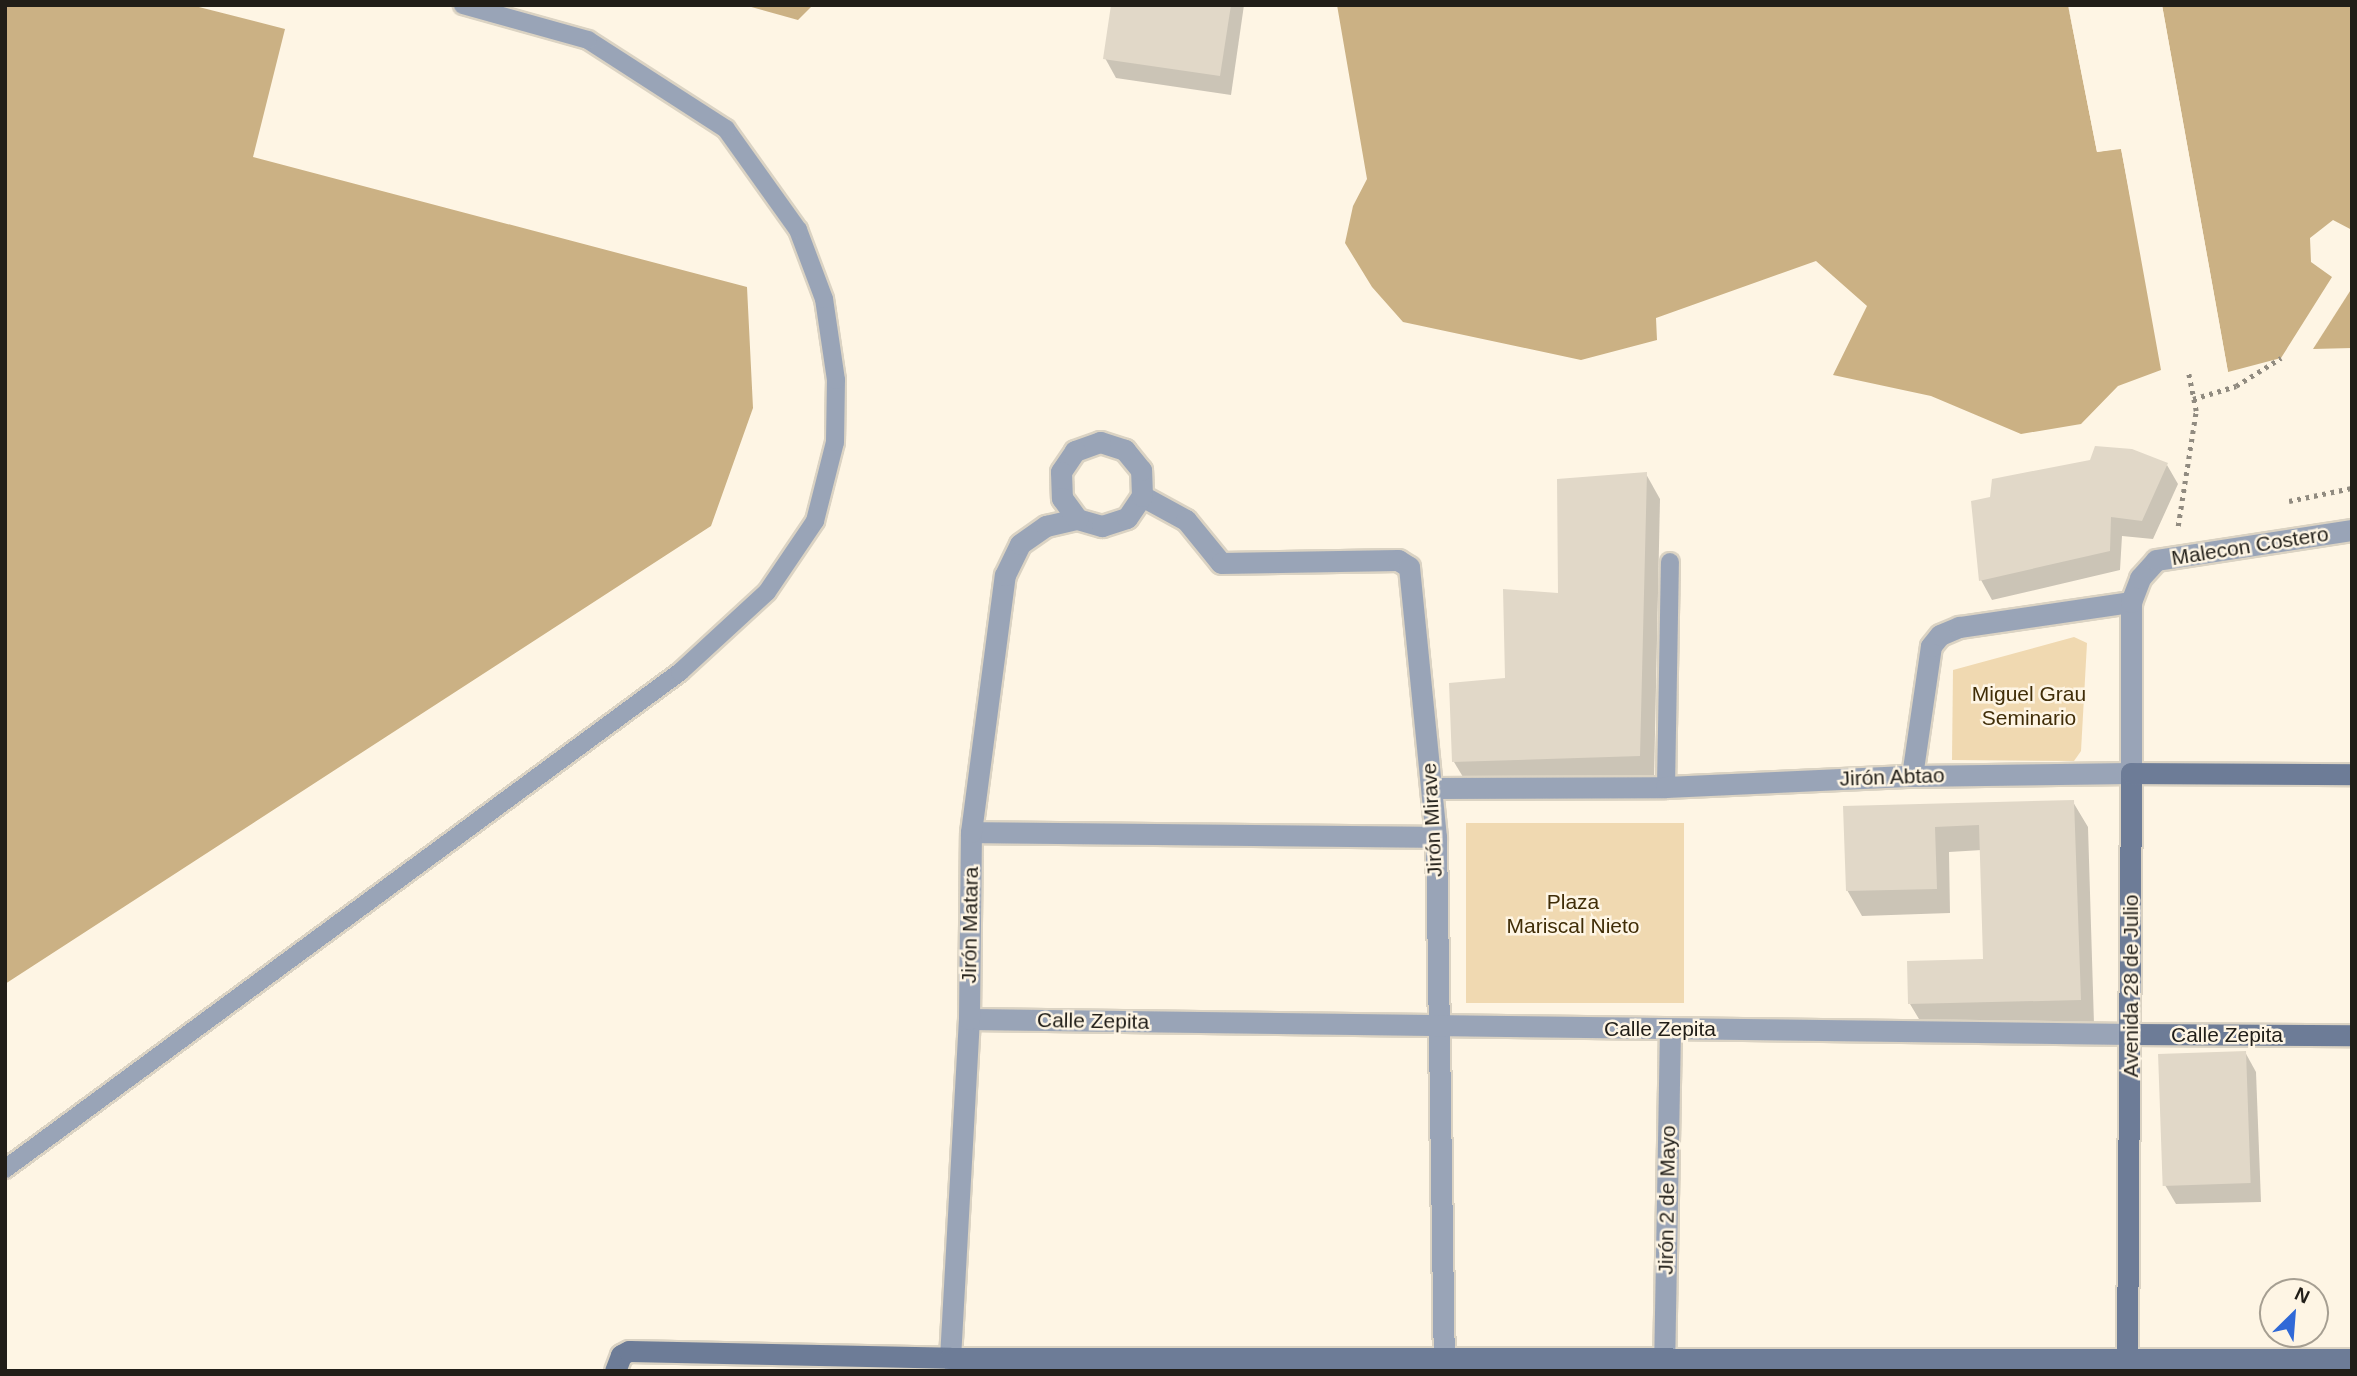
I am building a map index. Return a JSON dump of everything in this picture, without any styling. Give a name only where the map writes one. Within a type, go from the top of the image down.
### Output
[{"type":"street","points":[[1100,442],[1125,450],[1141,470],[1142,496],[1127,517],[1115,522],[1102,526],[1077,519],[1062,498],[1061,472],[1075,451],[1100,442]]},
{"type":"street","name":"Jirón Mirave","points":[[1142,496],[1186,520],[1221,563],[1234,566],[1398,560],[1409,567],[1436,837],[1444,1364]]},
{"type":"street","name":"Jirón Matara","points":[[955,1365],[969,1019],[971,832],[1005,575],[1020,544],[1046,526],[1077,519]]},
{"type":"street","name":"Malecon Costero","points":[[2131,602],[2140,578],[2156,560],[2352,530]]},
{"type":"street","points":[[1912,776],[1931,646],[1940,635],[1959,627],[2131,602]]},
{"type":"street","name":"Avenida 28 de Julio","points":[[2127,1366],[2132,1034],[2131,602]]},
{"type":"street","name":"Jirón Abtao","points":[[1432,788],[1666,787],[1912,776],[2352,774]]},
{"type":"street","points":[[971,832],[1436,837]]},
{"type":"street","name":"Calle Zepita","points":[[969,1019],[1437,1028],[2352,1035]]},
{"type":"street","name":"Jirón 2 de Mayo","points":[[1664,1364],[1671,1029]]},
{"type":"street","points":[[618,1363],[629,1351],[955,1365],[2127,1366],[2352,1359]]},
{"type":"lane","points":[[5,1168],[680,671],[767,592],[815,521],[835,442],[836,380],[824,299],[798,230],[726,129],[588,40],[463,5]]},
{"type":"lane","points":[[1666,787],[1670,562]]},
{"type":"path","points":[[2193,400],[2236,386],[2281,358]]},
{"type":"path","points":[[2172,558],[2196,411],[2188,371]]},
{"type":"path","points":[[2289,501],[2352,488]]},
{"type":"green space","name":"Miguel Grau Seminario","points":[[2074,637],[2087,643],[2081,751],[2074,761],[1952,760],[1953,670]]},
{"type":"green space","name":"Plaza Mariscal Nieto","points":[[1466,823],[1684,823],[1684,1003],[1466,1003]]},
{"type":"shaded area","points":[[5,5],[191,5],[285,29],[253,157],[747,287],[753,408],[711,526],[5,984]]},
{"type":"shaded area","points":[[744,5],[813,5],[798,20]]},
{"type":"shaded area","points":[[1337,5],[2068,5],[2097,152],[2121,148],[2161,370],[2118,386],[2081,424],[2021,434],[1931,396],[1833,375],[1867,306],[1816,261],[1656,318],[1657,340],[1581,360],[1403,322],[1372,287],[1345,243],[1353,206],[1367,179]]},
{"type":"shaded area","points":[[2162,5],[2352,5],[2352,230],[2333,220],[2310,238],[2311,262],[2332,277],[2281,358],[2228,372]]},
{"type":"shaded area","points":[[2352,288],[2352,348],[2313,349]]},
{"type":"pier","points":[[2068,5],[2100,148],[2124,147],[2164,370],[2121,149],[2097,152]]},
{"type":"pier","points":[[2159,5],[2162,5],[2228,372],[2224,372]]},
{"type":"building","points":[[1111,5],[1231,5],[1220,76],[1103,59]]},
{"type":"building","points":[[2095,446],[2132,449],[2168,463],[2142,521],[2111,517],[2110,551],[1979,581],[1971,501],[1990,497],[1992,479],[2090,460]]},
{"type":"building","points":[[1647,472],[1640,756],[1452,762],[1449,683],[1505,678],[1503,589],[1558,593],[1557,479]]},
{"type":"building","points":[[2074,800],[2081,1000],[1908,1004],[1907,961],[1983,959],[1979,825],[1935,827],[1937,889],[1846,891],[1843,806]]},
{"type":"building","points":[[2246,1051],[2251,1183],[2163,1186],[2158,1054]]}]
